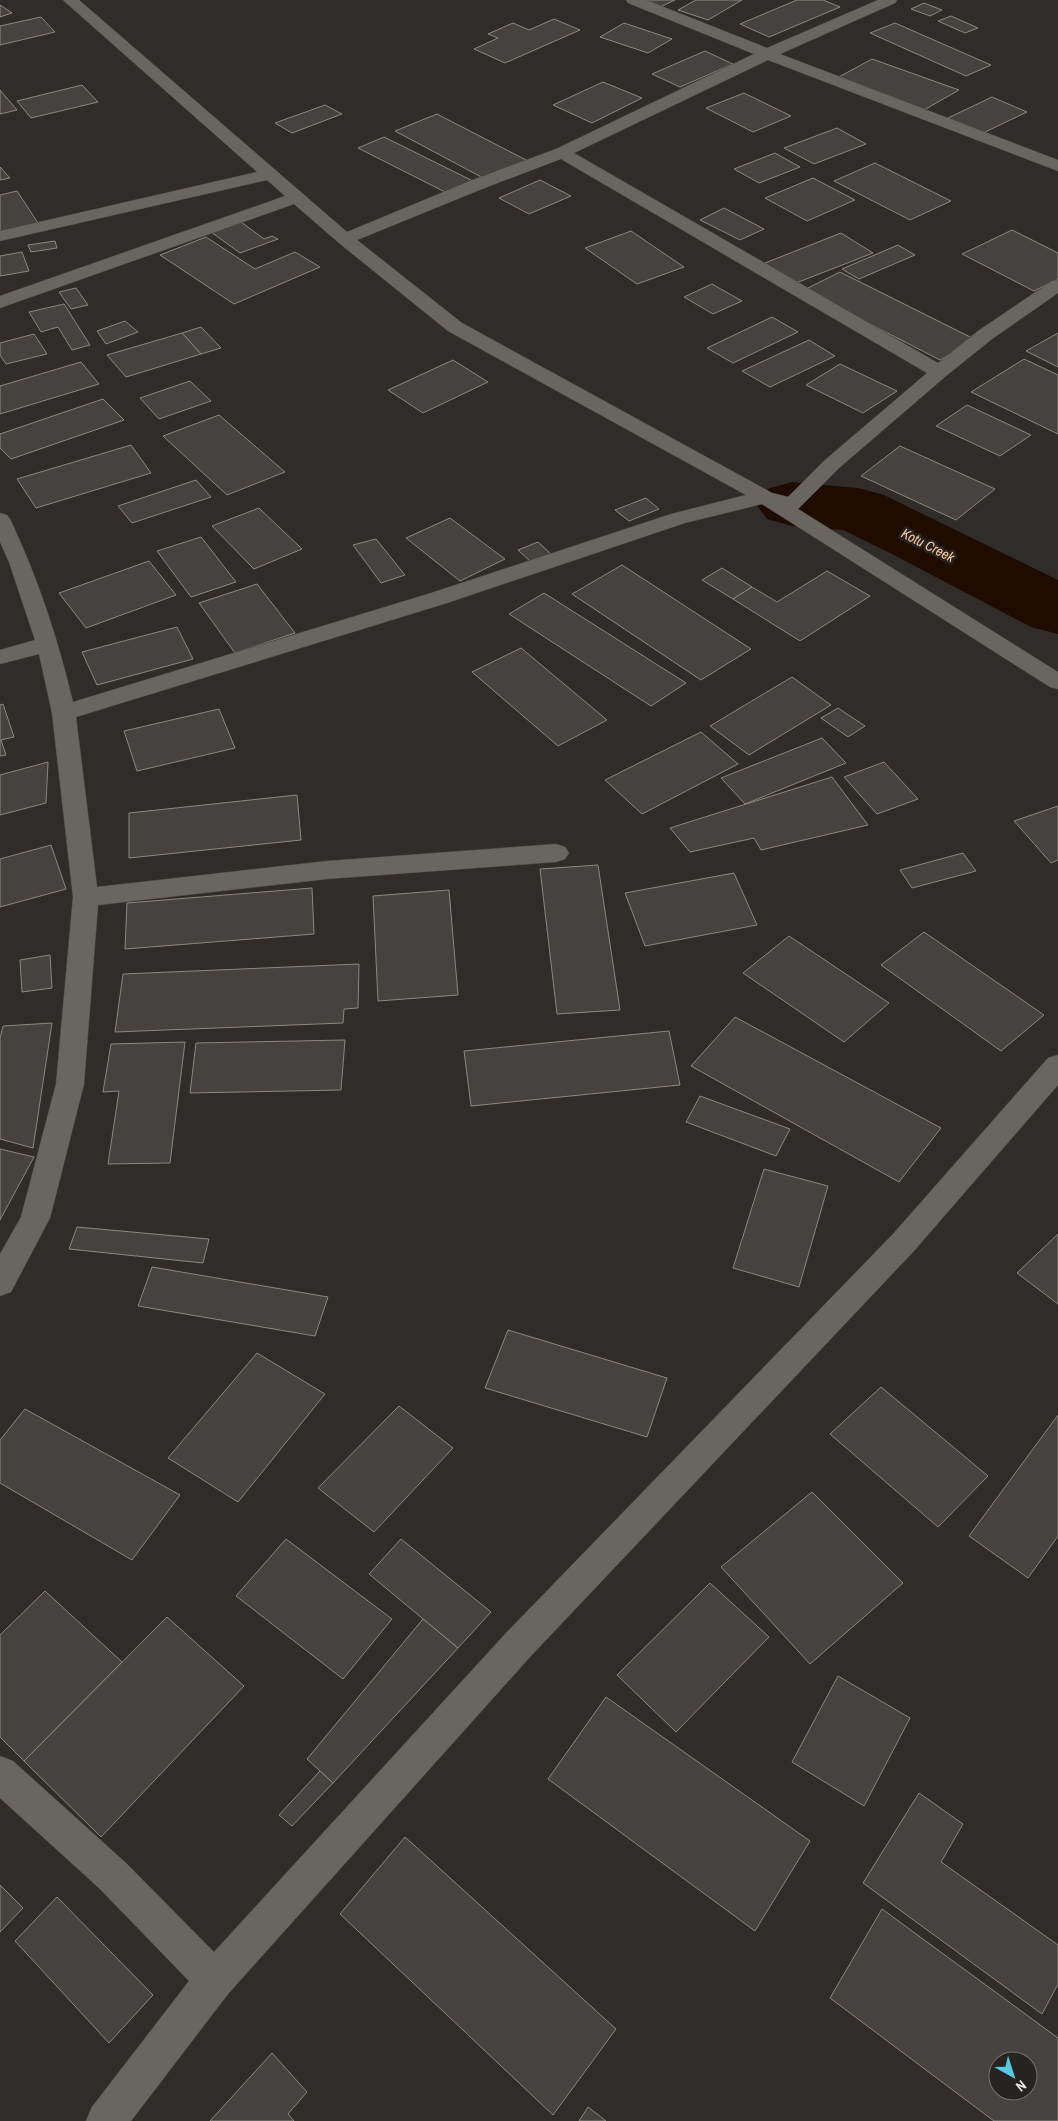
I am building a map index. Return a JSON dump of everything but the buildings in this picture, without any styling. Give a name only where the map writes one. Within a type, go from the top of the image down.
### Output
[{"type":"street","points":[[70,0],[296,197],[455,327],[765,497],[1058,682]]},
{"type":"street","points":[[633,0],[766,54],[1058,166]]},
{"type":"street","points":[[346,239],[476,184],[562,153],[766,54],[890,0]]},
{"type":"street","points":[[562,153],[939,372]]},
{"type":"street","points":[[0,236],[270,174]]},
{"type":"street","points":[[0,302],[296,197]]},
{"type":"street","points":[[64,713],[439,598],[678,518],[765,497],[792,504],[832,464],[939,372],[985,335],[1058,286]]},
{"type":"street","points":[[0,519],[20,562],[48,644],[64,713],[86,897],[70,1084],[34,1218],[0,1283]]},
{"type":"street","points":[[0,657],[48,644]]},
{"type":"street","points":[[86,897],[327,870],[556,853]]},
{"type":"street","points":[[106,2121],[214,1980],[518,1645],[903,1243],[1058,1066]]},
{"type":"street","points":[[0,1774],[112,1876],[214,1980]]},
{"type":"waterway","name":"Kotu Creek","points":[[792,504],[858,510],[920,539],[1058,610]]}]
